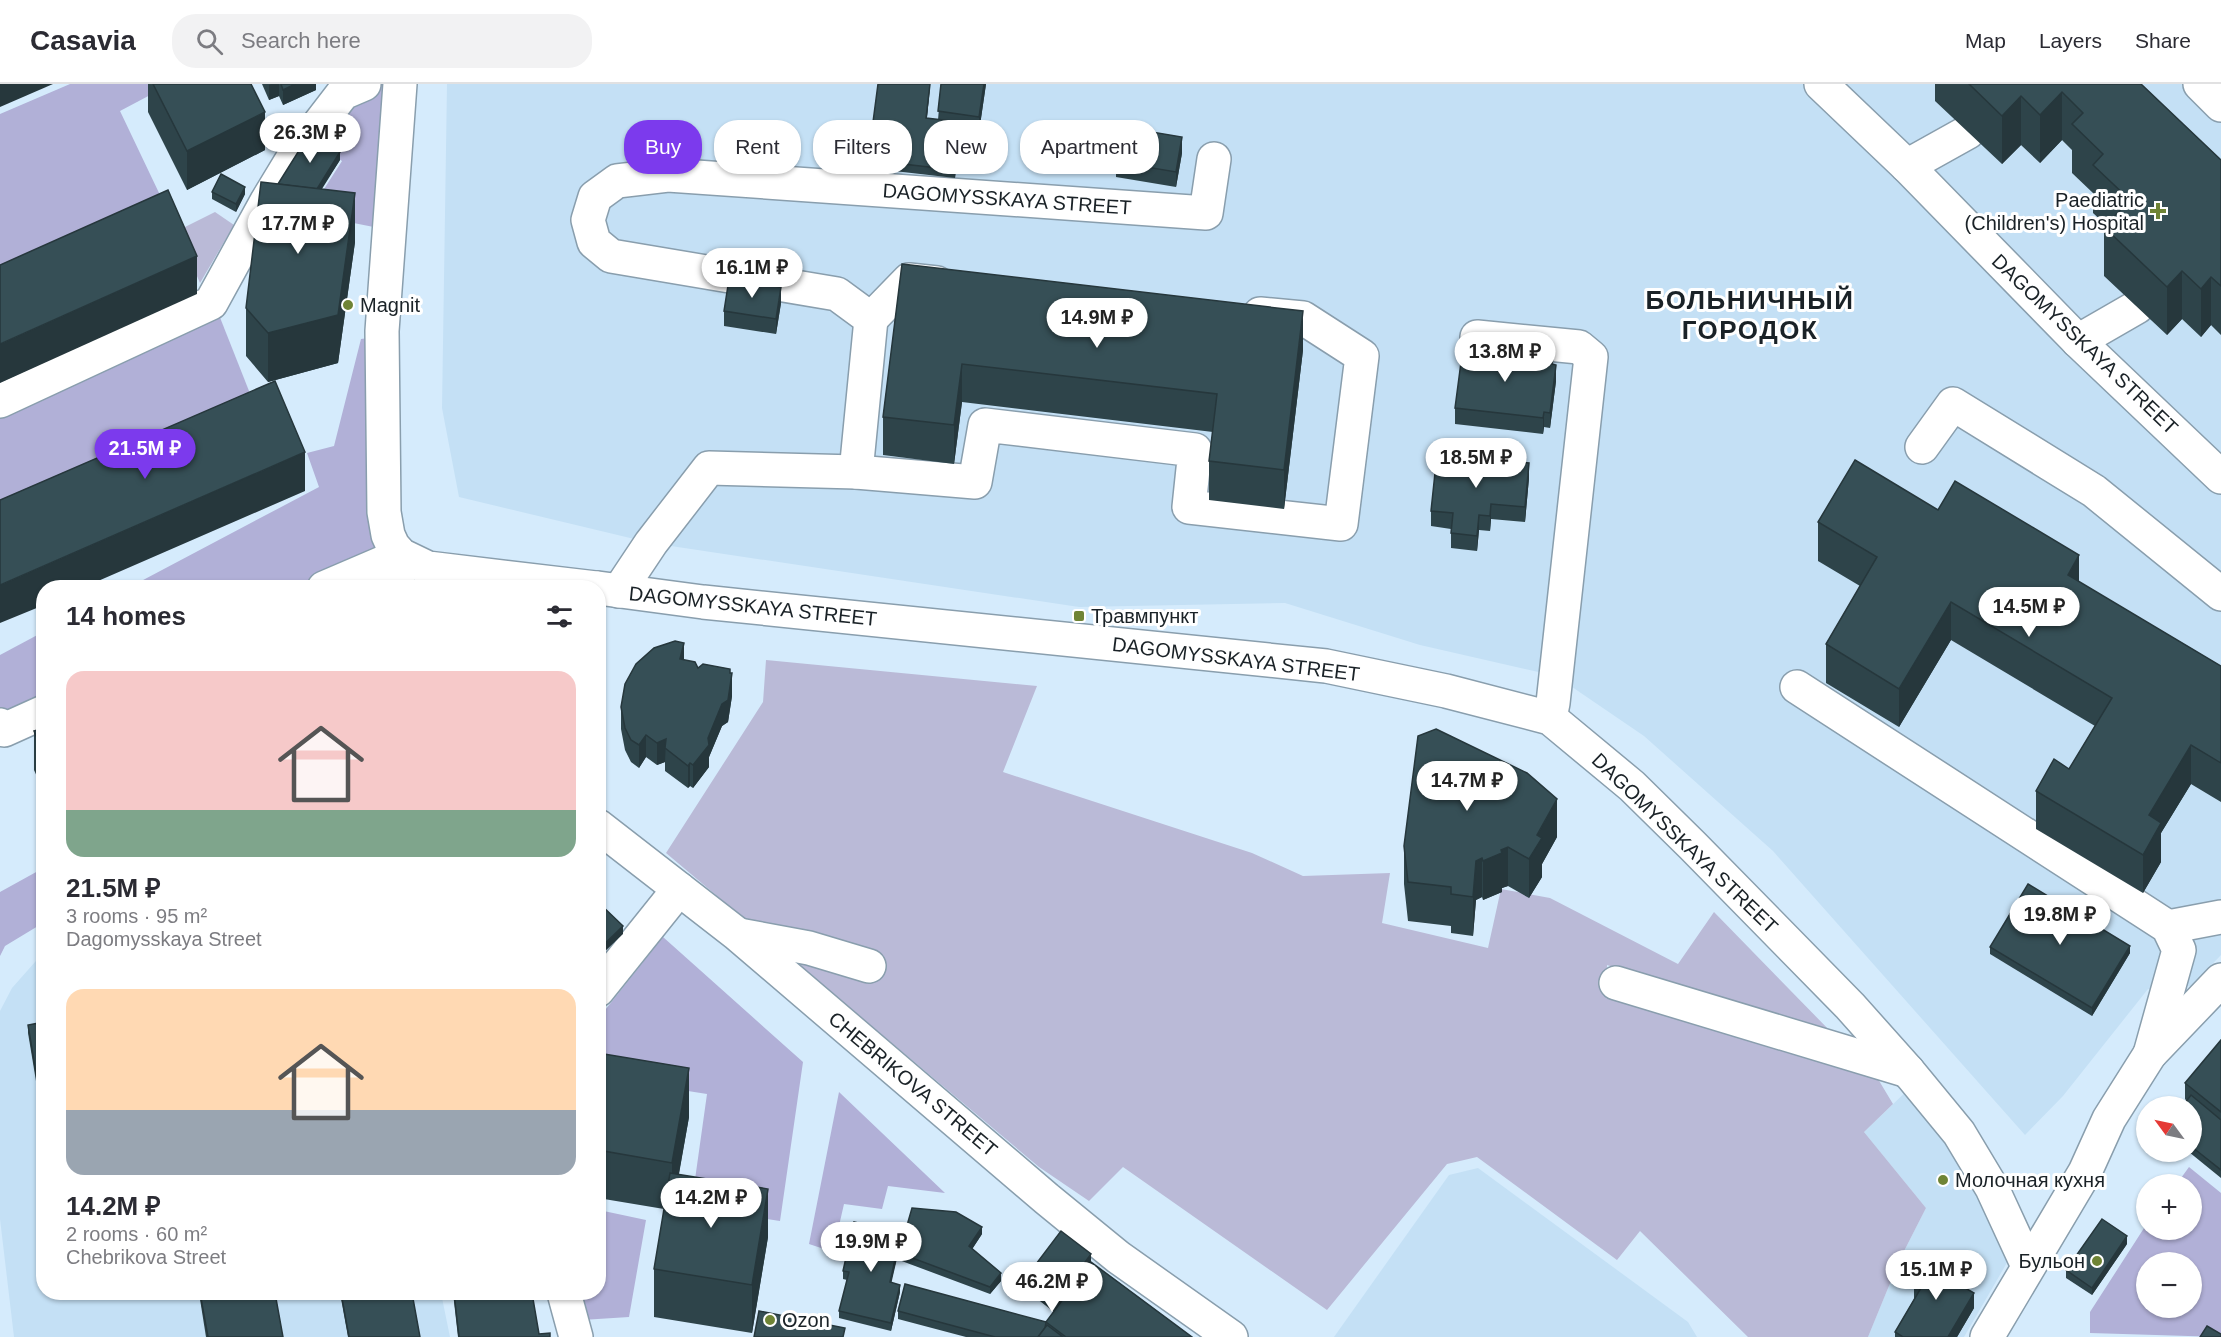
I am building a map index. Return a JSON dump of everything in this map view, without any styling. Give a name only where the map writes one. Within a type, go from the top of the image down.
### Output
[{"type":"street","points":[[0,401],[211,303],[293,158],[343,93],[364,84]]},
{"type":"street","points":[[399,580],[401,555],[388,536],[384,513],[382,331],[400,84]]},
{"type":"street","name":"DAGOMYSSKAYA STREET","points":[[1821,84],[1907,166],[2078,341],[2221,477]]},
{"type":"street","points":[[2200,84],[2221,105]]},
{"type":"street","points":[[1907,166],[1968,132]]},
{"type":"street","name":"DAGOMYSSKAYA STREET","points":[[871,319],[837,294],[611,256],[594,242],[588,220],[595,197],[618,181],[669,175],[1206,213],[1214,159]]},
{"type":"street","points":[[856,471],[871,319],[909,280],[969,286]]},
{"type":"street","points":[[2078,341],[2137,307]]},
{"type":"street","name":"DAGOMYSSKAYA STREET","points":[[606,587],[651,543],[709,468],[856,471],[975,483],[985,425],[1195,450],[1189,507],[1341,524],[1362,356],[1303,318],[1231,311]]},
{"type":"street","points":[[1477,337],[1579,347],[1591,357],[1550,718]]},
{"type":"street","points":[[1922,447],[1953,404],[2094,492],[2221,594]]},
{"type":"street","points":[[343,580],[401,555]]},
{"type":"street","name":"DAGOMYSSKAYA STREET","points":[[401,555],[428,568],[529,580]]},
{"type":"street","name":"DAGOMYSSKAYA STREET","points":[[606,589],[735,605],[1326,666],[1446,691],[1550,718],[1632,786],[1678,831],[1850,1006],[1908,1071],[1959,1133],[1992,1188],[2028,1266]]},
{"type":"street","points":[[1797,687],[2168,927],[2179,950],[2150,1054]]},
{"type":"street","points":[[0,725],[4,730],[36,716]]},
{"type":"street","name":"CHEBRIKOVA STREET","points":[[606,832],[737,934],[1118,1257],[1231,1337]]},
{"type":"street","points":[[606,980],[679,889]]},
{"type":"street","points":[[2168,927],[2221,917]]},
{"type":"street","points":[[737,934],[809,948],[869,966]]},
{"type":"street","points":[[1987,1337],[2085,1172],[2109,1119],[2150,1054],[2221,980]]},
{"type":"street","points":[[1616,983],[1908,1071]]},
{"type":"street","points":[[566,1300],[576,1337]]},
{"type":"shaded area","points":[[70,84],[171,84],[120,111],[170,216],[0,292],[0,114]]},
{"type":"shaded area","points":[[369,84],[414,84],[399,232],[308,214],[342,161],[312,140]]},
{"type":"shaded area","points":[[447,84],[2221,84],[2221,955],[2191,986],[2148,989],[2063,1096],[2025,1135],[1773,851],[1644,736],[1556,676],[1420,645],[1285,603],[1079,607],[651,543],[459,497],[442,408]]},
{"type":"shaded area","points":[[215,212],[234,225],[200,283],[177,231]]},
{"type":"shaded area","points":[[219,315],[251,396],[0,514],[0,404]]},
{"type":"shaded area","points":[[376,337],[374,565],[340,580],[143,580],[319,487],[307,453],[334,446],[361,339]]},
{"type":"shaded area","points":[[36,636],[36,714],[13,724],[0,707],[0,655]]},
{"type":"shaded area","points":[[766,660],[1037,686],[1003,772],[1252,853],[1303,876],[1390,873],[1382,923],[1488,948],[1501,889],[1550,898],[1678,964],[1714,912],[1832,1033],[1607,965],[1606,998],[1872,1069],[1893,1104],[1864,1132],[1926,1208],[1900,1259],[1868,1337],[1748,1337],[1640,1231],[1617,1260],[1477,1157],[1447,1164],[1327,1310],[1123,1167],[1089,1201],[1039,1167],[666,853],[763,702]]},
{"type":"shaded area","points":[[36,872],[36,927],[5,946],[0,956],[0,892]]},
{"type":"shaded area","points":[[663,937],[803,1062],[780,1221],[691,1208],[707,1094],[606,1078],[606,1009]]},
{"type":"shaded area","points":[[36,961],[36,1300],[442,1300],[450,1337],[14,1337],[0,1219],[0,1011],[12,988]]},
{"type":"shaded area","points":[[1913,1085],[2016,1247],[1964,1337],[1868,1337],[1900,1259],[1926,1208],[1864,1132]]},
{"type":"shaded area","points":[[839,1092],[945,1193],[888,1186],[882,1209],[844,1204],[833,1252],[809,1244]]},
{"type":"shaded area","points":[[2189,1167],[2198,1174],[2184,1174]]},
{"type":"shaded area","points":[[1478,1168],[1688,1322],[1697,1337],[1334,1337],[1449,1175]]},
{"type":"shaded area","points":[[2202,1178],[2221,1193],[2221,1337],[2090,1333],[2090,1312],[2136,1240],[2202,1240]]},
{"type":"shaded area","points":[[606,1211],[646,1220],[629,1317],[582,1320],[578,1300],[606,1300]]},
{"type":"building","points":[[153,84],[251,84],[265,112],[187,151]]},
{"type":"building","points":[[281,84],[295,84],[283,90]]},
{"type":"building","points":[[878,84],[930,84],[926,118],[943,120],[924,120],[924,166],[912,165],[912,120],[873,120]]},
{"type":"building","points":[[941,84],[984,84],[979,117],[938,111]]},
{"type":"building","points":[[1969,84],[2141,84],[2221,160],[2221,286],[2211,277],[2201,289],[2182,271],[2167,287],[2104,227],[2130,200],[2093,165],[2103,154],[2072,124],[2083,113],[2062,92],[2040,115],[2021,96],[2002,116]]},
{"type":"building","points":[[310,133],[340,152],[317,189],[278,184]]},
{"type":"building","points":[[1159,133],[1182,137],[1176,172],[1159,169]]},
{"type":"building","points":[[221,174],[245,187],[236,204],[212,192]]},
{"type":"building","points":[[261,182],[355,193],[338,315],[268,333],[246,308]]},
{"type":"building","points":[[168,190],[197,256],[0,344],[0,265]]},
{"type":"building","points":[[902,264],[1303,311],[1284,470],[1209,461],[1217,394],[962,364],[954,425],[883,417]]},
{"type":"building","points":[[729,279],[781,287],[776,319],[724,311]]},
{"type":"building","points":[[1463,347],[1553,358],[1552,364],[1556,365],[1550,413],[1544,412],[1543,418],[1455,408]]},
{"type":"building","points":[[275,381],[305,452],[0,585],[0,500]]},
{"type":"building","points":[[1437,454],[1529,463],[1525,507],[1491,504],[1490,516],[1479,515],[1477,536],[1451,533],[1453,513],[1431,511]]},
{"type":"building","points":[[1855,460],[1938,510],[1955,481],[2079,555],[2068,575],[2221,666],[2221,763],[2191,745],[2149,815],[2161,823],[2143,855],[2036,791],[2054,759],[2069,769],[2112,698],[1951,602],[1899,689],[1826,644],[1877,557],[1818,522]]},
{"type":"building","points":[[675,641],[684,643],[680,659],[695,662],[698,668],[703,664],[730,669],[732,673],[728,700],[722,704],[708,738],[709,745],[693,765],[690,763],[688,766],[665,748],[666,739],[657,743],[646,735],[639,745],[631,740],[625,728],[621,707],[625,684],[636,664],[654,648]]},
{"type":"building","points":[[1436,729],[1527,773],[1557,799],[1537,835],[1542,838],[1529,859],[1508,847],[1501,850],[1502,853],[1483,861],[1482,858],[1476,861],[1473,897],[1451,894],[1451,887],[1408,882],[1404,846],[1418,736]]},
{"type":"building","points":[[2028,884],[2130,946],[2092,1008],[1990,947]]},
{"type":"building","points":[[606,910],[623,926],[606,942]]},
{"type":"building","points":[[36,1024],[36,1073],[28,1025]]},
{"type":"building","points":[[2221,1040],[2221,1112],[2185,1083]]},
{"type":"building","points":[[606,1054],[689,1068],[672,1163],[606,1151]]},
{"type":"building","points":[[2202,1104],[2221,1120],[2221,1170],[2202,1155]]},
{"type":"building","points":[[670,1173],[768,1189],[752,1285],[654,1269]]},
{"type":"building","points":[[912,1208],[956,1212],[982,1227],[969,1246],[1001,1273],[990,1287],[899,1253]]},
{"type":"building","name":"Бульон","points":[[2102,1219],[2127,1236],[2092,1288],[2066,1270]]},
{"type":"building","points":[[854,1222],[901,1233],[890,1282],[900,1285],[891,1323],[839,1311],[849,1272],[843,1271]]},
{"type":"building","points":[[1061,1231],[1091,1254],[1058,1299],[1027,1276]]},
{"type":"building","points":[[1933,1252],[1967,1272],[1960,1285],[1974,1293],[1948,1337],[1903,1337],[1895,1332],[1921,1288],[1914,1284]]},
{"type":"building","points":[[1091,1262],[1192,1337],[1066,1337],[1046,1322]]},
{"type":"building","points":[[905,1284],[1046,1322],[1045,1328],[1038,1337],[995,1337],[898,1311]]},
{"type":"building","points":[[201,1300],[276,1300],[283,1337],[208,1337]]},
{"type":"building","points":[[342,1300],[413,1300],[420,1337],[349,1337]]},
{"type":"building","points":[[455,1300],[533,1300],[539,1334],[550,1333],[550,1337],[459,1337]]},
{"type":"building","points":[[759,1311],[845,1328],[843,1337],[754,1337]]},
{"type":"building","points":[[1047,1325],[1063,1337],[1038,1337]]},
{"type":"building","points":[[2207,1326],[2221,1334],[2221,1337],[2200,1337]]},
{"type":"place","name":"Paediatric (Children's) Hospital","points":[[2158,211]]},
{"type":"place","name":"Magnit","points":[[348,305]]},
{"type":"place","name":"Травмпункт","points":[[1079,616]]},
{"type":"place","name":"Молочная кухня","points":[[1943,1180]]},
{"type":"place","name":"Бульон","points":[[2097,1261]]},
{"type":"place","name":"Ozon","points":[[770,1320]]},
{"type":"district","name":"БОЛЬНИЧНЫЙ ГОРОДОК","points":[[1750,315]]}]
